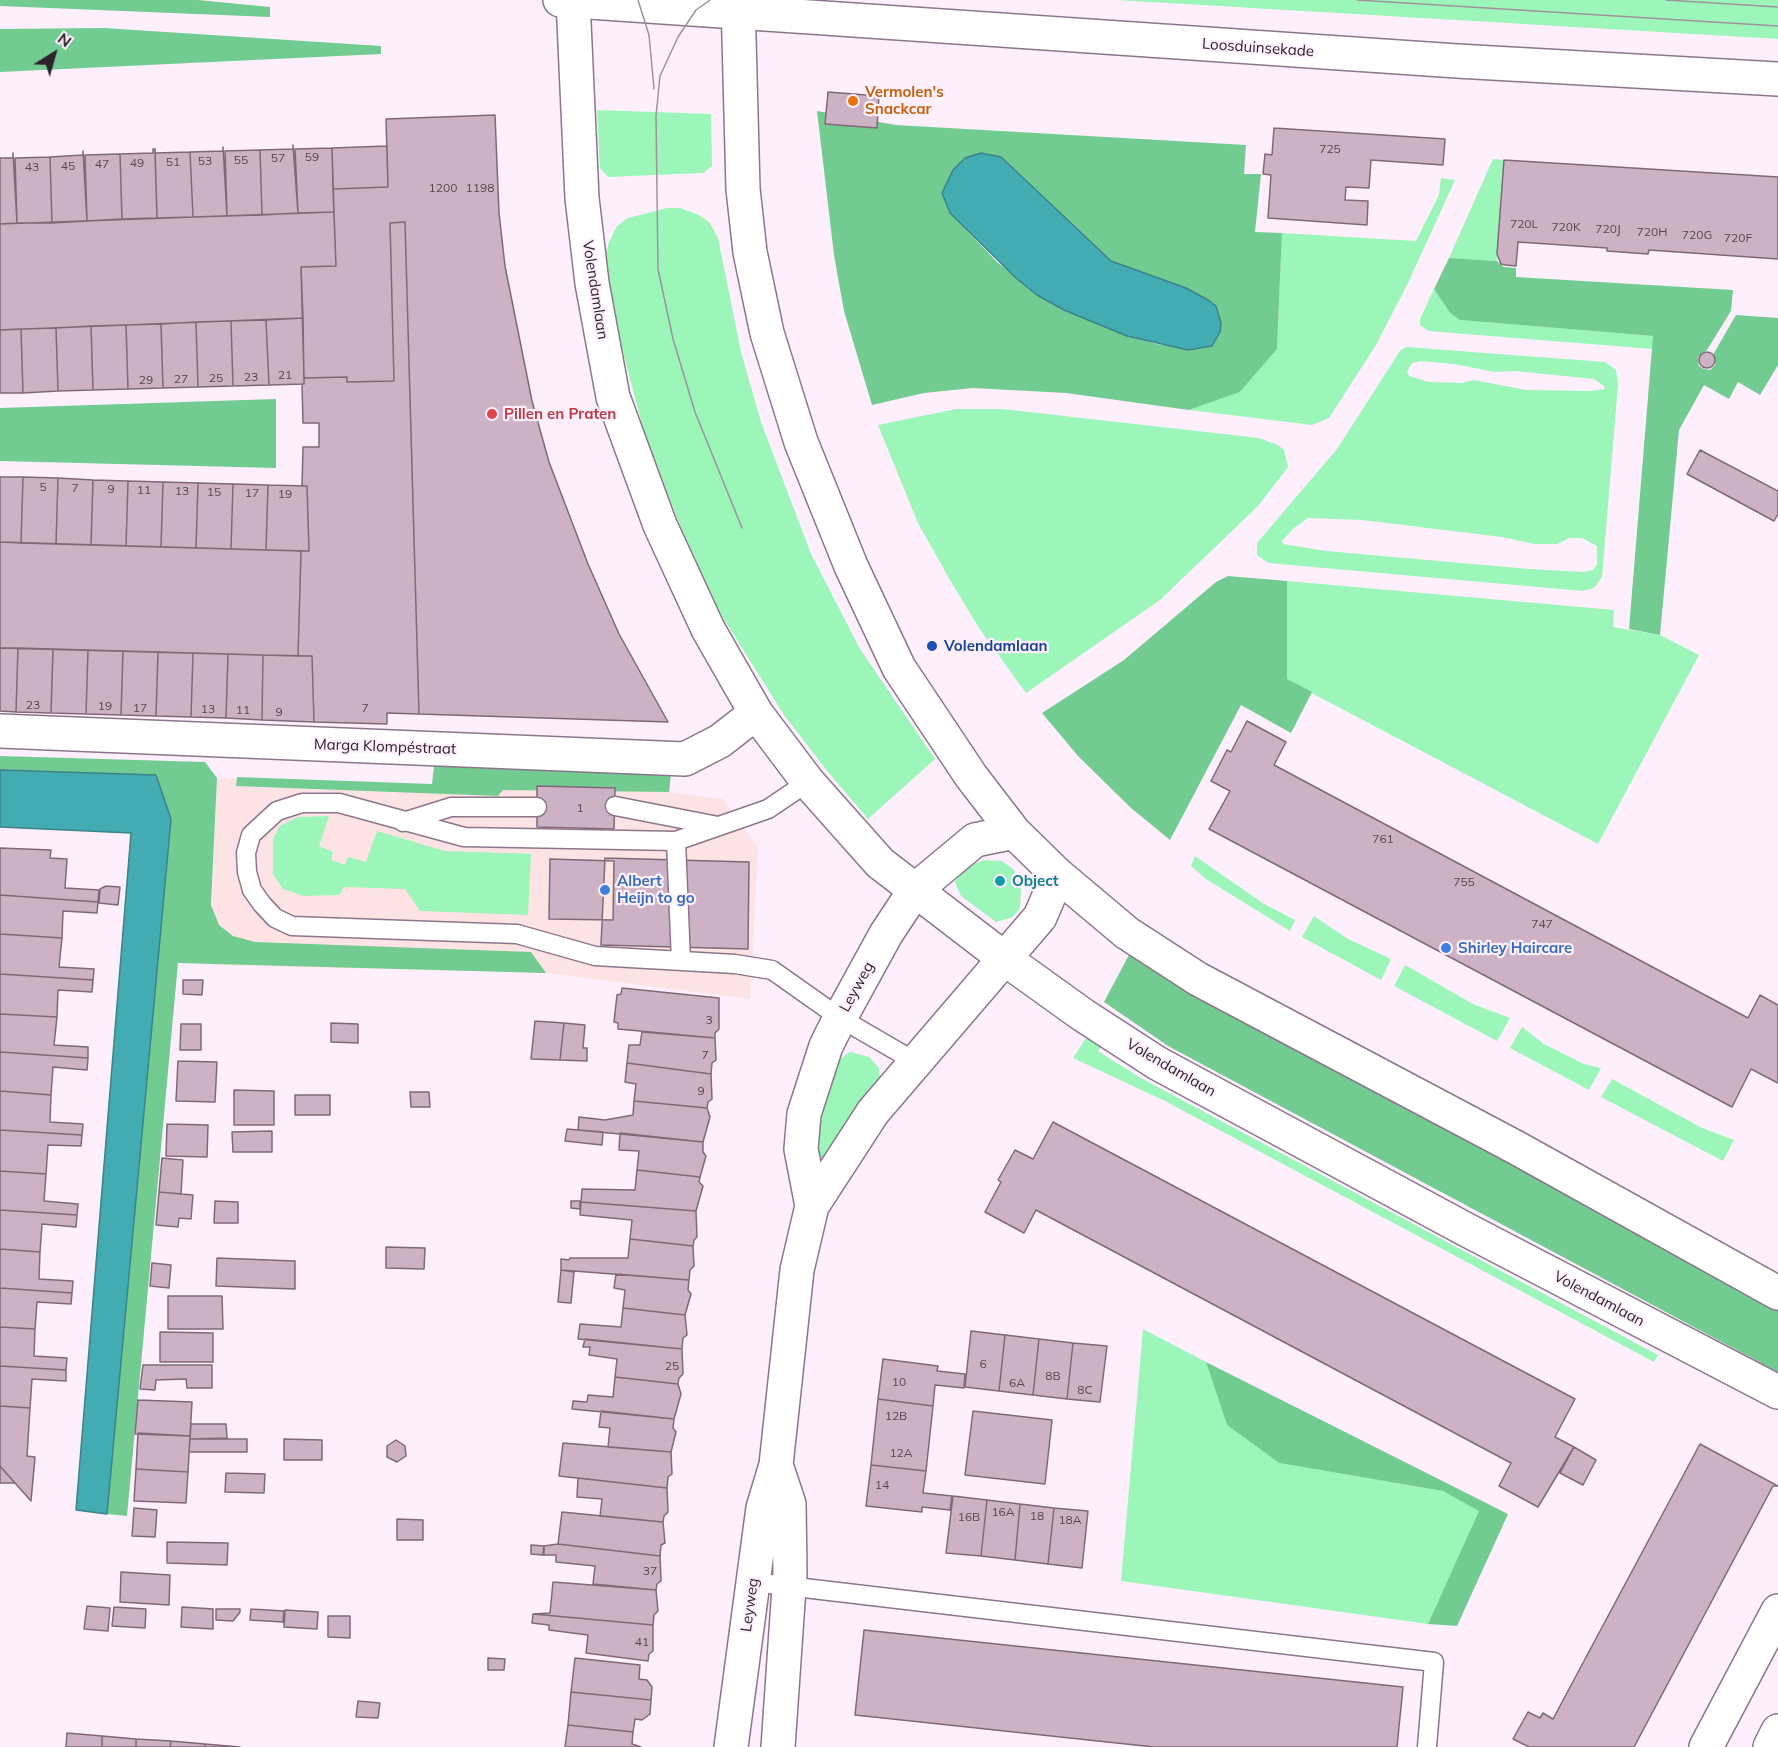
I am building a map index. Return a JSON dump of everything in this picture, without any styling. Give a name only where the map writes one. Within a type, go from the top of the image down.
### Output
[{"type":"street","name":"Loosduinsekade","points":[[569,1],[738,7],[1778,80]]},
{"type":"street","name":"Volendamlaan","points":[[569,1],[582,198],[592,284],[613,397],[660,525],[708,629],[756,713],[808,782],[880,863],[1083,1015],[1157,1063],[1465,1229],[1778,1392]]},
{"type":"street","points":[[738,7],[743,189],[750,252],[767,333],[801,442],[851,566],[899,668],[971,776],[1014,832],[1058,875],[1127,933],[1198,979],[1515,1147],[1778,1293]]},
{"type":"street","name":"Marga Klompéstraat","points":[[0,731],[685,759],[720,741],[756,713]]},
{"type":"street","name":"Leyweg","points":[[812,1206],[801,1149],[804,1114],[826,1046],[840,1018],[886,934],[915,890],[975,840],[1014,832]]},
{"type":"street","name":"Leyweg","points":[[731,1747],[762,1508],[776,1465],[797,1270],[812,1206],[873,1112],[914,1061],[1040,916],[1058,875]]},
{"type":"street","name":"Leyweg","points":[[776,1465],[789,1504],[789,1587],[778,1747]]},
{"type":"street","points":[[1706,1747],[1778,1611]]},
{"type":"street","points":[[1770,1747],[1778,1731]]},
{"type":"lane","points":[[808,782],[768,809],[676,842],[464,837],[339,803],[302,803],[277,811],[251,835],[246,854],[247,872],[252,890],[275,918],[292,926],[518,934],[595,956],[735,964],[772,970],[840,1018],[914,1061]]},
{"type":"lane","points":[[615,806],[719,826]]},
{"type":"lane","points":[[402,822],[451,807],[537,807]]},
{"type":"lane","points":[[676,842],[681,961]]},
{"type":"lane","points":[[753,1582],[1434,1662],[1427,1747]]},
{"type":"shaded area","points":[[217,778],[669,792],[723,799],[758,848],[750,999],[546,973],[210,965]]},
{"type":"green space","points":[[0,0],[198,0],[270,7],[270,17],[0,6]]},
{"type":"green space","points":[[1117,0],[1778,0],[1778,39]]},
{"type":"green space","points":[[104,28],[381,46],[381,54],[0,72],[0,29]]},
{"type":"green space","points":[[597,110],[711,114],[712,166],[703,173],[608,177],[600,168]]},
{"type":"green space","points":[[817,111],[896,125],[1246,145],[1244,174],[1261,174],[1255,232],[1282,233],[1277,349],[1240,392],[1189,410],[1066,393],[973,388],[924,393],[872,405],[844,311],[834,255]],"holes":[[[1001,157],[1111,261],[1186,288],[1216,306],[1161,345],[1127,336],[1064,310],[998,263],[950,213],[942,193],[953,170]]]},
{"type":"green space","points":[[1493,159],[1504,160],[1497,261],[1449,258]]},
{"type":"green space","points":[[1441,178],[1455,180],[1408,283],[1376,345],[1329,418],[1312,425],[1189,410],[1240,392],[1277,349],[1282,233],[1416,241],[1439,195]]},
{"type":"green space","points":[[667,208],[680,208],[699,215],[710,223],[718,238],[741,352],[761,422],[811,554],[860,649],[935,759],[868,819],[784,715],[712,600],[644,432],[621,345],[604,261],[609,242],[617,226],[628,218]]},
{"type":"green space","points":[[1449,258],[1497,261],[1504,267],[1516,268],[1516,277],[1733,290],[1731,311],[1707,350],[1698,357],[1699,366],[1704,369],[1710,370],[1715,365],[1714,353],[1736,315],[1778,318],[1778,365],[1760,395],[1738,382],[1729,399],[1704,385],[1679,430],[1660,635],[1629,629],[1653,336],[1460,320],[1450,313],[1434,289]]},
{"type":"green space","points":[[1434,289],[1450,313],[1460,320],[1653,336],[1653,349],[1428,331],[1420,325],[1420,319]]},
{"type":"green space","points":[[1406,347],[1605,362],[1616,370],[1618,384],[1602,577],[1594,588],[1583,591],[1268,563],[1257,555],[1257,543],[1337,449],[1400,351]],"holes":[[[1421,361],[1454,364],[1495,372],[1515,371],[1594,379],[1605,389],[1591,391],[1526,390],[1474,380],[1462,383],[1429,382],[1409,376],[1407,372],[1412,363]],[[1308,518],[1362,520],[1502,537],[1534,544],[1557,544],[1570,538],[1582,538],[1597,546],[1597,564],[1593,570],[1584,572],[1529,569],[1326,551],[1283,544],[1282,541],[1294,528]]]},
{"type":"green space","points":[[276,399],[276,468],[0,461],[0,408]]},
{"type":"green space","points":[[956,409],[1002,409],[1259,438],[1278,445],[1284,450],[1288,467],[1258,506],[1160,600],[1026,693],[979,628],[918,523],[878,425]]},
{"type":"green space","points":[[1228,576],[1287,581],[1287,679],[1312,692],[1291,733],[1241,705],[1170,840],[1131,808],[1078,756],[1042,713],[1124,660],[1216,582]]},
{"type":"green space","points":[[1287,581],[1614,610],[1613,627],[1660,635],[1699,655],[1598,844],[1287,680]]},
{"type":"green space","points":[[0,756],[205,762],[217,778],[211,905],[219,925],[233,936],[255,942],[531,952],[546,973],[178,963],[127,1516],[107,1514],[171,819],[156,775],[0,770]]},
{"type":"green space","points":[[434,766],[671,774],[669,792],[503,790],[498,796],[236,786],[237,777],[432,784]]},
{"type":"green space","points":[[329,816],[319,846],[333,852],[331,860],[345,865],[348,857],[366,862],[377,831],[445,851],[531,854],[528,915],[420,911],[405,889],[344,887],[339,895],[304,896],[283,889],[273,874],[273,839],[280,826],[298,817]]},
{"type":"green space","points":[[1195,856],[1264,904],[1295,920],[1290,931],[1206,879],[1191,866]]},
{"type":"green space","points":[[983,860],[1002,861],[1014,870],[1021,889],[1020,908],[1013,917],[996,922],[961,896],[955,882],[963,869]]},
{"type":"green space","points":[[1314,916],[1348,939],[1391,959],[1381,980],[1302,937]]},
{"type":"green space","points":[[1131,951],[1778,1304],[1778,1372],[1168,1046],[1104,1002]]},
{"type":"green space","points":[[1405,965],[1473,1004],[1510,1018],[1497,1041],[1394,986]]},
{"type":"green space","points":[[1522,1027],[1544,1044],[1584,1064],[1601,1068],[1589,1090],[1510,1048]]},
{"type":"green space","points":[[1090,1032],[1104,1042],[1098,1051],[1139,1077],[1658,1355],[1654,1362],[1165,1101],[1073,1058]]},
{"type":"green space","points":[[850,1052],[869,1057],[879,1068],[880,1081],[827,1156],[819,1160],[809,1141],[837,1061]]},
{"type":"green space","points":[[1612,1079],[1702,1128],[1734,1140],[1723,1161],[1601,1097]]},
{"type":"green space","points":[[1143,1329],[1206,1362],[1227,1425],[1279,1463],[1443,1491],[1480,1511],[1428,1624],[1121,1581]]},
{"type":"green space","points":[[1206,1362],[1508,1514],[1457,1626],[1428,1624],[1479,1511],[1443,1491],[1279,1463],[1227,1425]]},
{"type":"water","points":[[981,153],[1001,157],[1111,261],[1186,288],[1216,306],[1221,323],[1220,332],[1212,346],[1188,350],[1127,336],[1064,310],[1037,295],[1016,278],[950,213],[942,193],[953,170],[965,158]]},
{"type":"water","points":[[0,770],[156,775],[171,819],[107,1514],[76,1510],[131,833],[0,827]]},
{"type":"building","points":[[828,92],[879,96],[877,128],[825,124]]},
{"type":"building","points":[[495,115],[499,213],[505,266],[532,401],[549,462],[588,564],[619,634],[668,722],[419,714],[405,222],[390,223],[394,381],[347,382],[347,377],[304,378],[301,267],[336,266],[333,189],[388,187],[386,119]]},
{"type":"building","points":[[1274,128],[1445,139],[1443,165],[1371,160],[1369,188],[1346,187],[1345,200],[1368,201],[1367,225],[1268,218],[1271,175],[1263,174],[1265,154],[1272,155]]},
{"type":"building","points":[[293,145],[298,213],[262,215],[260,150],[293,149]]},
{"type":"building","points":[[387,146],[388,187],[333,189],[332,148]]},
{"type":"building","points":[[223,147],[227,216],[193,217],[190,152],[223,151]]},
{"type":"building","points":[[332,148],[334,212],[298,213],[295,149]]},
{"type":"building","points":[[155,149],[157,218],[122,219],[120,154],[153,153]]},
{"type":"building","points":[[260,150],[262,215],[227,216],[225,151]]},
{"type":"building","points":[[83,151],[87,221],[52,223],[50,157],[83,155]]},
{"type":"building","points":[[190,152],[193,217],[157,218],[155,153]]},
{"type":"building","points":[[13,153],[17,223],[0,224],[0,158],[13,158]]},
{"type":"building","points":[[120,154],[122,219],[87,221],[85,155]]},
{"type":"building","points":[[50,157],[52,223],[17,223],[15,158]]},
{"type":"building","points":[[1504,160],[1778,177],[1778,259],[1649,250],[1648,254],[1607,251],[1607,248],[1518,242],[1516,266],[1501,264],[1497,254]]},
{"type":"building","points":[[334,212],[336,266],[301,267],[303,318],[0,330],[0,224]]},
{"type":"building","points":[[405,222],[419,714],[387,713],[387,724],[314,722],[312,656],[298,656],[301,551],[309,551],[307,486],[302,486],[303,447],[319,447],[319,423],[303,423],[302,384],[304,384],[304,378],[347,377],[347,382],[394,381],[390,223]]},
{"type":"building","points":[[303,318],[304,384],[269,385],[266,320]]},
{"type":"building","points":[[266,320],[269,385],[233,386],[231,321]]},
{"type":"building","points":[[231,321],[233,386],[198,387],[196,322]]},
{"type":"building","points":[[196,322],[198,387],[163,388],[161,324]]},
{"type":"building","points":[[161,324],[163,388],[128,389],[126,325]]},
{"type":"building","points":[[126,325],[128,389],[93,390],[91,326]]},
{"type":"building","points":[[91,326],[93,390],[58,391],[56,328]]},
{"type":"building","points":[[56,328],[58,391],[23,393],[21,329]]},
{"type":"building","points":[[21,329],[23,393],[0,393],[0,330]]},
{"type":"building","points":[[1704,352],[1710,352],[1715,360],[1713,366],[1704,368],[1699,363],[1699,357]]},
{"type":"building","points":[[1700,450],[1778,491],[1778,514],[1774,521],[1687,474]]},
{"type":"building","points":[[0,477],[23,477],[21,543],[0,542]]},
{"type":"building","points":[[23,477],[58,478],[56,544],[21,543]]},
{"type":"building","points":[[58,478],[93,480],[91,545],[56,544]]},
{"type":"building","points":[[93,480],[128,481],[126,546],[91,545]]},
{"type":"building","points":[[128,481],[163,482],[161,547],[126,546]]},
{"type":"building","points":[[163,482],[198,483],[196,548],[161,547]]},
{"type":"building","points":[[198,483],[233,484],[231,549],[196,548]]},
{"type":"building","points":[[233,484],[268,485],[266,550],[231,549]]},
{"type":"building","points":[[268,485],[307,486],[309,551],[266,550]]},
{"type":"building","points":[[0,542],[301,551],[298,656],[0,648]]},
{"type":"building","points":[[0,648],[18,648],[16,712],[0,711]]},
{"type":"building","points":[[18,648],[53,649],[51,713],[16,712]]},
{"type":"building","points":[[53,649],[88,650],[86,714],[51,713]]},
{"type":"building","points":[[88,650],[123,651],[121,715],[86,714]]},
{"type":"building","points":[[123,651],[158,652],[156,716],[121,715]]},
{"type":"building","points":[[158,652],[193,653],[191,717],[156,716]]},
{"type":"building","points":[[193,653],[228,654],[226,718],[191,717]]},
{"type":"building","points":[[228,654],[263,655],[262,720],[226,718]]},
{"type":"building","points":[[263,655],[312,656],[314,722],[262,720]]},
{"type":"building","points":[[1247,721],[1286,742],[1274,765],[1748,1018],[1760,995],[1778,1005],[1778,1083],[1751,1069],[1732,1107],[1209,829],[1230,791],[1211,781],[1227,750],[1231,752]]},
{"type":"building","points":[[537,786],[615,788],[614,829],[537,827]]},
{"type":"building","points":[[0,848],[51,850],[50,858],[67,859],[65,888],[99,890],[98,902],[0,895]]},
{"type":"building","points":[[605,858],[749,862],[748,949],[601,945]]},
{"type":"building","points":[[550,859],[614,861],[613,920],[549,919]]},
{"type":"building","points":[[106,886],[120,887],[118,905],[99,903],[100,889]]},
{"type":"building","points":[[0,895],[98,902],[97,913],[63,911],[62,938],[0,934]]},
{"type":"building","points":[[0,934],[62,938],[59,967],[94,969],[93,980],[0,974]]},
{"type":"building","points":[[0,974],[93,980],[92,992],[58,990],[57,1017],[0,1014]]},
{"type":"building","points":[[183,980],[203,980],[202,995],[183,994]]},
{"type":"building","points":[[622,988],[719,998],[719,1029],[715,1033],[715,1038],[618,1029],[618,1023],[614,1022],[617,995],[621,994]]},
{"type":"building","points":[[0,1014],[57,1017],[54,1045],[88,1047],[88,1058],[0,1052]]},
{"type":"building","points":[[535,1021],[564,1023],[560,1060],[531,1059]]},
{"type":"building","points":[[331,1023],[358,1024],[358,1043],[331,1042]]},
{"type":"building","points":[[564,1023],[585,1025],[583,1048],[587,1048],[587,1061],[560,1060]]},
{"type":"building","points":[[181,1024],[201,1024],[201,1050],[180,1050]]},
{"type":"building","points":[[642,1032],[715,1038],[716,1060],[712,1063],[711,1074],[627,1063],[629,1045],[640,1045]]},
{"type":"building","points":[[0,1052],[88,1058],[87,1070],[53,1067],[51,1095],[0,1091]]},
{"type":"building","points":[[178,1061],[217,1062],[215,1102],[176,1101]]},
{"type":"building","points":[[627,1063],[711,1074],[712,1099],[708,1102],[707,1108],[634,1101],[636,1084],[625,1082]]},
{"type":"building","points":[[234,1090],[274,1091],[274,1125],[234,1125]]},
{"type":"building","points":[[0,1091],[51,1095],[50,1122],[83,1124],[82,1135],[0,1130]]},
{"type":"building","points":[[410,1092],[429,1092],[430,1107],[411,1107]]},
{"type":"building","points":[[295,1095],[330,1095],[330,1115],[295,1115]]},
{"type":"building","points":[[634,1101],[707,1108],[710,1117],[703,1142],[578,1130],[579,1117],[605,1120],[633,1115]]},
{"type":"building","points":[[1053,1122],[1575,1399],[1555,1437],[1574,1447],[1538,1507],[1499,1486],[1511,1463],[1036,1210],[1024,1233],[985,1212],[1001,1182],[998,1180],[1015,1150],[1033,1159]]},
{"type":"building","points":[[167,1124],[208,1125],[207,1157],[166,1156]]},
{"type":"building","points":[[567,1129],[603,1132],[602,1145],[565,1141]]},
{"type":"building","points":[[0,1130],[82,1135],[81,1146],[48,1145],[46,1174],[0,1171]]},
{"type":"building","points":[[272,1131],[272,1152],[233,1152],[232,1132]]},
{"type":"building","points":[[620,1133],[703,1142],[703,1152],[706,1156],[700,1177],[637,1170],[639,1151],[619,1150]]},
{"type":"building","points":[[162,1158],[183,1160],[181,1194],[159,1192]]},
{"type":"building","points":[[637,1170],[700,1177],[699,1182],[703,1186],[696,1211],[581,1202],[582,1189],[635,1190]]},
{"type":"building","points":[[0,1171],[46,1174],[44,1201],[78,1204],[77,1215],[0,1210]]},
{"type":"building","points":[[159,1192],[193,1195],[191,1219],[179,1218],[178,1227],[156,1225]]},
{"type":"building","points":[[215,1201],[238,1202],[238,1223],[214,1223]]},
{"type":"building","points":[[571,1201],[580,1201],[580,1209],[571,1208]]},
{"type":"building","points":[[581,1202],[696,1211],[697,1237],[693,1246],[630,1239],[632,1220],[580,1215]]},
{"type":"building","points":[[0,1210],[77,1215],[76,1227],[42,1224],[40,1252],[0,1249]]},
{"type":"building","points":[[630,1239],[693,1246],[694,1266],[690,1270],[689,1280],[561,1270],[561,1259],[628,1258]]},
{"type":"building","points":[[386,1247],[425,1248],[424,1269],[386,1268]]},
{"type":"building","points":[[0,1249],[40,1252],[39,1279],[73,1281],[72,1293],[0,1288]]},
{"type":"building","points":[[217,1258],[295,1261],[295,1289],[216,1286]]},
{"type":"building","points":[[152,1263],[171,1265],[169,1288],[150,1286]]},
{"type":"building","points":[[561,1270],[574,1272],[571,1303],[558,1302]]},
{"type":"building","points":[[616,1274],[689,1280],[688,1290],[691,1294],[685,1315],[623,1308],[625,1290],[614,1288]]},
{"type":"building","points":[[0,1288],[72,1293],[71,1304],[37,1302],[35,1329],[0,1327]]},
{"type":"building","points":[[168,1296],[222,1296],[223,1329],[168,1329]]},
{"type":"building","points":[[623,1308],[685,1315],[687,1335],[683,1338],[682,1349],[578,1339],[580,1324],[621,1327]]},
{"type":"building","points":[[0,1327],[35,1329],[34,1356],[67,1358],[66,1370],[0,1366]]},
{"type":"building","points":[[971,1331],[1005,1335],[999,1391],[965,1387]]},
{"type":"building","points":[[160,1332],[213,1333],[213,1362],[160,1362]]},
{"type":"building","points":[[1005,1335],[1039,1339],[1033,1395],[999,1391]]},
{"type":"building","points":[[585,1339],[682,1349],[683,1374],[678,1384],[615,1377],[617,1359],[589,1355],[590,1347],[583,1347]]},
{"type":"building","points":[[1039,1339],[1073,1343],[1067,1399],[1033,1395]]},
{"type":"building","points":[[1073,1343],[1107,1346],[1100,1402],[1067,1399]]},
{"type":"building","points":[[883,1359],[938,1366],[937,1371],[965,1374],[964,1388],[935,1385],[933,1406],[878,1399]]},
{"type":"building","points":[[143,1365],[212,1365],[212,1388],[187,1388],[186,1379],[156,1380],[155,1390],[140,1389]]},
{"type":"building","points":[[0,1366],[66,1370],[66,1381],[32,1379],[30,1408],[0,1406]]},
{"type":"building","points":[[615,1377],[678,1384],[681,1394],[674,1419],[572,1409],[573,1401],[587,1402],[588,1395],[613,1397]]},
{"type":"building","points":[[878,1399],[933,1406],[926,1471],[871,1465]]},
{"type":"building","points":[[138,1400],[192,1402],[190,1436],[135,1434]]},
{"type":"building","points":[[0,1406],[30,1408],[27,1456],[35,1457],[31,1501],[0,1466]]},
{"type":"building","points":[[601,1411],[674,1419],[673,1428],[676,1432],[671,1452],[608,1447],[610,1428],[599,1427]]},
{"type":"building","points":[[973,1411],[1052,1420],[1045,1484],[965,1475]]},
{"type":"building","points":[[191,1424],[226,1424],[227,1438],[190,1439]]},
{"type":"building","points":[[138,1433],[190,1436],[188,1472],[136,1469]]},
{"type":"building","points":[[190,1439],[247,1439],[247,1452],[189,1452]]},
{"type":"building","points":[[284,1439],[322,1440],[322,1460],[284,1460]]},
{"type":"building","points":[[396,1440],[405,1446],[406,1456],[397,1462],[387,1457],[387,1446]]},
{"type":"building","points":[[563,1443],[671,1452],[672,1474],[668,1477],[667,1488],[559,1476]]},
{"type":"building","points":[[1700,1444],[1778,1486],[1773,1486],[1634,1747],[1529,1747],[1513,1739],[1528,1712],[1540,1718],[1543,1713],[1553,1719]]},
{"type":"building","points":[[1574,1447],[1596,1460],[1583,1485],[1560,1473]]},
{"type":"building","points":[[871,1465],[926,1471],[923,1493],[952,1496],[950,1510],[922,1507],[922,1512],[866,1506]]},
{"type":"building","points":[[0,1466],[15,1483],[0,1483]]},
{"type":"building","points":[[136,1469],[188,1472],[186,1503],[134,1501]]},
{"type":"building","points":[[226,1473],[265,1474],[264,1493],[225,1492]]},
{"type":"building","points":[[578,1478],[667,1488],[668,1512],[663,1522],[600,1516],[602,1499],[577,1497]]},
{"type":"building","points":[[953,1496],[987,1500],[981,1556],[946,1553]]},
{"type":"building","points":[[987,1500],[1020,1504],[1015,1560],[981,1556]]},
{"type":"building","points":[[1020,1504],[1054,1508],[1048,1564],[1015,1560]]},
{"type":"building","points":[[134,1508],[157,1510],[155,1537],[132,1536]]},
{"type":"building","points":[[1054,1508],[1088,1511],[1082,1568],[1048,1564]]},
{"type":"building","points":[[562,1512],[663,1522],[665,1543],[661,1545],[660,1556],[558,1544]]},
{"type":"building","points":[[397,1519],[423,1520],[423,1540],[397,1540]]},
{"type":"building","points":[[167,1542],[228,1543],[227,1565],[167,1563]]},
{"type":"building","points":[[558,1544],[660,1556],[661,1581],[657,1584],[656,1590],[593,1584],[595,1566],[556,1562],[556,1555],[544,1555],[544,1546]]},
{"type":"building","points":[[531,1545],[544,1546],[543,1555],[531,1554]]},
{"type":"building","points":[[121,1572],[170,1575],[169,1605],[120,1602]]},
{"type":"building","points":[[553,1582],[656,1590],[658,1611],[654,1615],[653,1625],[533,1614],[550,1613]]},
{"type":"building","points":[[87,1606],[110,1608],[108,1631],[84,1629]]},
{"type":"building","points":[[114,1607],[146,1609],[145,1628],[112,1626]]},
{"type":"building","points":[[182,1607],[213,1609],[213,1629],[181,1627]]},
{"type":"building","points":[[216,1609],[240,1609],[240,1612],[233,1621],[216,1620]]},
{"type":"building","points":[[251,1609],[284,1611],[283,1622],[250,1620]]},
{"type":"building","points":[[285,1610],[318,1612],[317,1629],[284,1627]]},
{"type":"building","points":[[533,1614],[653,1625],[653,1651],[649,1654],[648,1661],[586,1653],[588,1635],[549,1630],[549,1625],[532,1623]]},
{"type":"building","points":[[328,1616],[350,1616],[350,1638],[328,1637]]},
{"type":"building","points":[[864,1630],[1403,1687],[1397,1747],[1154,1747],[855,1715]]},
{"type":"building","points":[[488,1658],[505,1659],[504,1670],[488,1670]]},
{"type":"building","points":[[575,1658],[640,1665],[639,1679],[647,1680],[652,1687],[651,1700],[571,1692]]},
{"type":"building","points":[[571,1692],[651,1700],[650,1714],[642,1720],[635,1719],[633,1732],[568,1725]]},
{"type":"building","points":[[358,1701],[380,1703],[378,1718],[356,1717]]},
{"type":"building","points":[[568,1725],[633,1732],[632,1744],[641,1747],[565,1747]]},
{"type":"building","points":[[67,1733],[102,1736],[102,1747],[66,1747]]},
{"type":"building","points":[[102,1736],[136,1739],[136,1747],[102,1747]]},
{"type":"building","points":[[136,1739],[171,1741],[170,1747],[136,1747]]},
{"type":"building","points":[[171,1741],[205,1744],[205,1747],[170,1747]]},
{"type":"building","points":[[205,1744],[240,1747],[205,1747]]},
{"type":"tram line","points":[[638,0],[649,35],[654,89]]},
{"type":"tram line","points":[[710,0],[696,10],[678,37],[660,76],[656,116],[658,269],[673,339],[695,412],[742,528]]},
{"type":"tram line","points":[[1357,0],[1778,26]]},
{"type":"tram line","points":[[1666,0],[1778,7]]},
{"type":"place","name":"Vermolen's Snackcar","points":[[853,101]]},
{"type":"place","name":"Pillen en Praten","points":[[492,414]]},
{"type":"place","name":"Volendamlaan","points":[[932,646]]},
{"type":"place","name":"Object","points":[[1000,881]]},
{"type":"place","name":"Albert Heijn to go","points":[[605,890]]},
{"type":"place","name":"Shirley Haircare","points":[[1446,948]]}]
